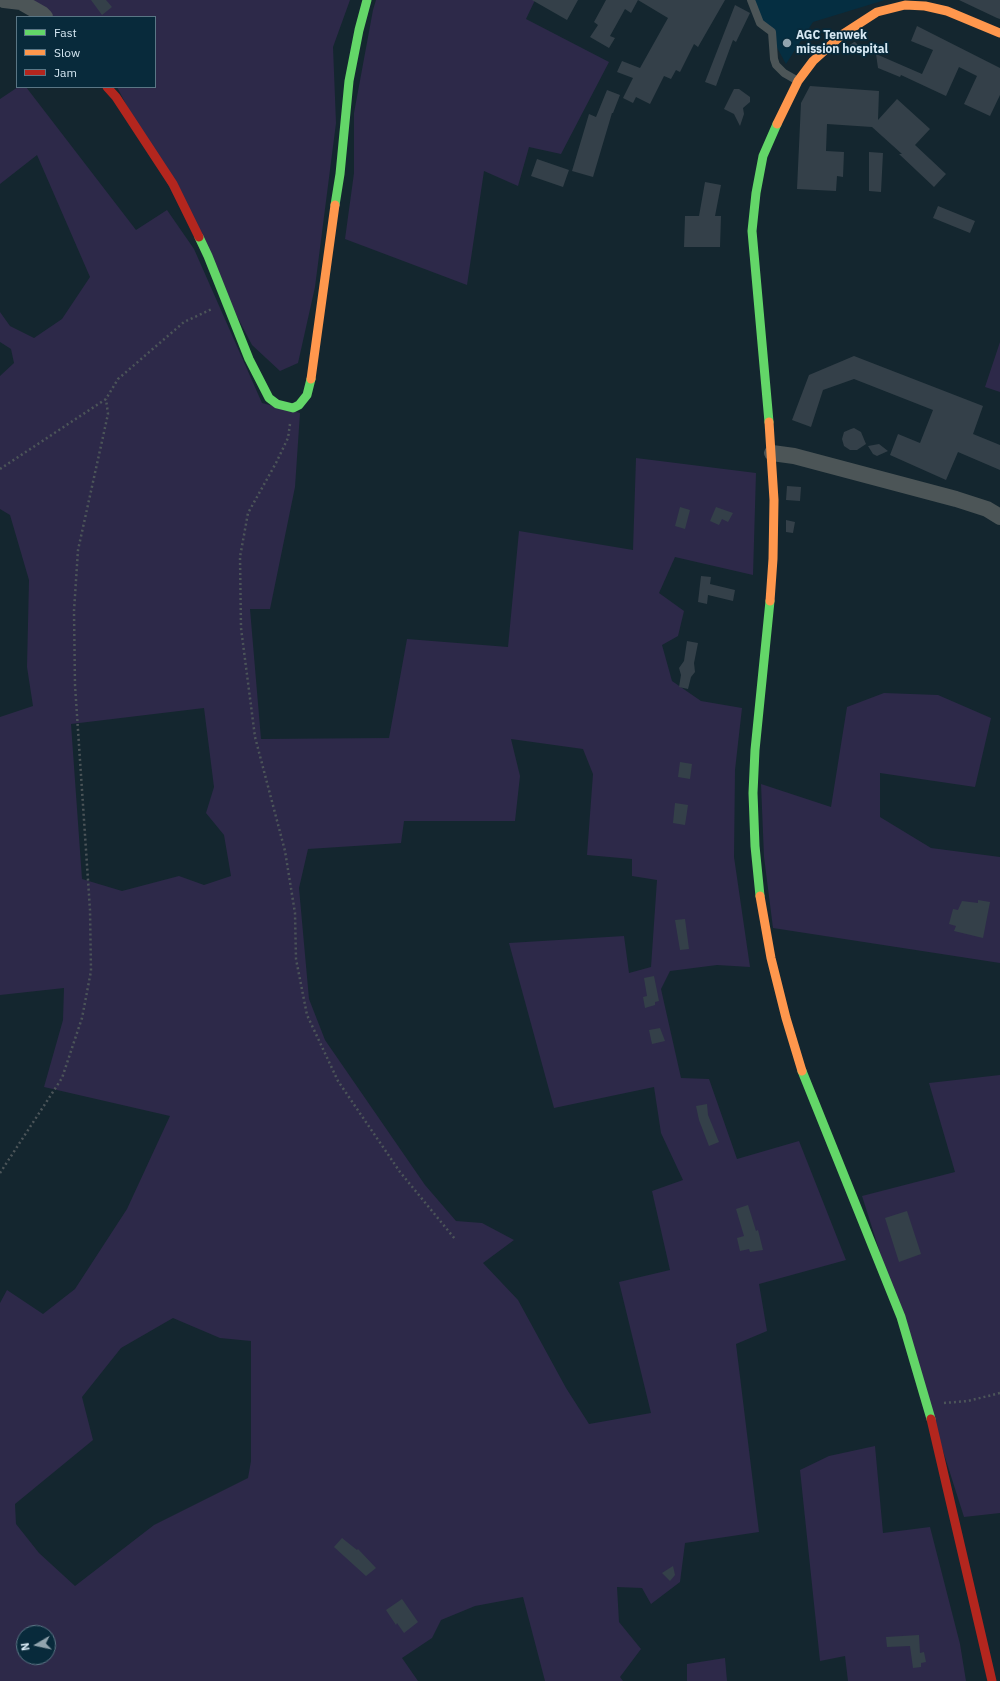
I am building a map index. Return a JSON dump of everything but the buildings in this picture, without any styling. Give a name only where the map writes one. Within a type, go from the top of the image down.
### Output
[{"type":"street","points":[[108,88],[116,97],[173,184],[208,256],[250,359],[269,398],[277,404],[292,408],[299,406],[307,394],[313,373],[340,174],[349,81],[359,30],[367,0]]},
{"type":"street","points":[[12,1],[21,2],[44,16]]},
{"type":"street","points":[[992,1681],[928,1407],[901,1317],[805,1079],[786,1018],[771,958],[761,903],[755,846],[753,793],[755,750],[768,629],[773,559],[774,500],[772,453],[754,276],[752,231],[756,194],[763,156],[778,121],[798,81],[814,61],[843,34],[872,15],[887,8],[905,5],[925,6],[947,11],[1000,33]]},
{"type":"street","points":[[772,453],[794,456],[956,499],[986,509],[1000,517]]},
{"type":"lane","points":[[751,0],[760,23],[772,32],[774,60],[776,65],[798,81]]},
{"type":"path","points":[[0,470],[106,399],[118,379],[184,322],[227,302]]},
{"type":"path","points":[[0,1173],[62,1078],[82,1018],[91,971],[90,910],[75,685],[74,610],[78,550],[108,414],[106,399]]},
{"type":"path","points":[[292,408],[288,438],[248,513],[240,557],[241,620],[255,736],[285,851],[295,913],[296,959],[307,1014],[338,1081],[400,1172],[455,1239]]},
{"type":"path","points":[[928,1407],[950,1402],[968,1401],[1000,1393]]},
{"type":"shaded area","points":[[33,0],[350,0],[333,47],[336,123],[315,287],[298,363],[280,371],[252,345],[118,88],[156,88],[156,16],[51,16]]},
{"type":"shaded area","points":[[376,0],[535,0],[526,19],[609,62],[561,154],[529,147],[518,186],[484,171],[467,285],[345,239],[354,173],[354,113]]},
{"type":"shaded area","name":"AGC Tenwek mission hospital","points":[[751,0],[885,0],[813,22],[786,64]]},
{"type":"shaded area","points":[[16,88],[27,88],[136,230],[167,210],[194,249],[262,403],[300,413],[295,487],[270,609],[250,609],[261,739],[389,738],[407,639],[508,647],[519,531],[633,550],[636,458],[756,473],[753,575],[675,557],[659,593],[684,611],[678,636],[662,645],[672,681],[701,701],[742,708],[735,770],[734,857],[750,967],[717,965],[670,971],[661,989],[681,1078],[709,1079],[737,1159],[799,1141],[846,1260],[759,1284],[767,1331],[736,1344],[759,1532],[685,1543],[680,1582],[651,1604],[642,1588],[617,1587],[619,1622],[641,1649],[620,1677],[623,1681],[545,1681],[523,1597],[475,1606],[441,1620],[432,1638],[402,1658],[418,1681],[0,1681],[0,1303],[7,1290],[43,1314],[75,1289],[127,1209],[170,1116],[44,1087],[63,1020],[64,988],[0,995],[0,717],[33,706],[27,667],[29,580],[10,515],[0,509],[0,376],[14,363],[11,349],[0,342],[0,312],[10,326],[34,338],[62,319],[90,277],[37,155],[0,184],[0,99]],"holes":[[[204,708],[214,787],[206,813],[224,835],[231,876],[204,885],[179,876],[122,891],[82,879],[71,724]],[[511,739],[583,749],[593,774],[587,855],[632,859],[632,876],[657,880],[651,967],[629,973],[624,936],[509,943],[554,1108],[654,1087],[661,1133],[683,1180],[652,1191],[670,1270],[619,1282],[651,1413],[589,1424],[566,1388],[518,1300],[483,1263],[514,1240],[482,1223],[456,1221],[425,1185],[325,1040],[309,999],[299,888],[308,849],[401,843],[404,821],[515,821],[520,776]],[[173,1318],[220,1338],[251,1341],[251,1461],[248,1478],[154,1525],[75,1586],[39,1553],[16,1524],[15,1504],[93,1440],[82,1397],[121,1348]]]},
{"type":"shaded area","points":[[1000,342],[1000,392],[985,387]]},
{"type":"shaded area","points":[[884,693],[938,695],[991,718],[975,787],[880,773],[880,817],[931,848],[1000,857],[1000,963],[773,928],[764,857],[761,784],[831,807],[847,707]]},
{"type":"shaded area","points":[[1000,1075],[1000,1513],[964,1517],[862,1196],[955,1172],[929,1083]]},
{"type":"shaded area","points":[[875,1446],[883,1533],[930,1527],[960,1644],[966,1681],[848,1681],[845,1656],[820,1661],[800,1470],[829,1456]]},
{"type":"shaded area","points":[[725,1658],[727,1681],[687,1681],[687,1664]]},
{"type":"traffic: fast","points":[[335,205],[340,174],[349,81],[359,30],[367,0]]},
{"type":"traffic: fast","points":[[769,422],[752,231],[756,193],[763,156],[777,124]]},
{"type":"traffic: fast","points":[[199,237],[249,359],[269,398],[277,404],[293,408],[299,405],[307,395],[311,379]]},
{"type":"traffic: fast","points":[[760,896],[755,846],[753,793],[755,750],[770,601]]},
{"type":"traffic: fast","points":[[802,1071],[901,1317],[931,1419]]},
{"type":"traffic: slow","points":[[777,124],[798,81],[813,61],[843,34],[877,12],[905,5],[925,6],[947,11],[1000,33]]},
{"type":"traffic: slow","points":[[311,379],[335,205]]},
{"type":"traffic: slow","points":[[769,422],[774,500],[773,559],[770,601]]},
{"type":"traffic: slow","points":[[760,896],[771,958],[786,1018],[802,1071]]},
{"type":"traffic: jam","points":[[108,88],[116,97],[173,184],[199,237]]},
{"type":"traffic: jam","points":[[931,1419],[992,1681]]},
{"type":"place","name":"AGC Tenwek mission hospital","points":[[787,43]]}]
